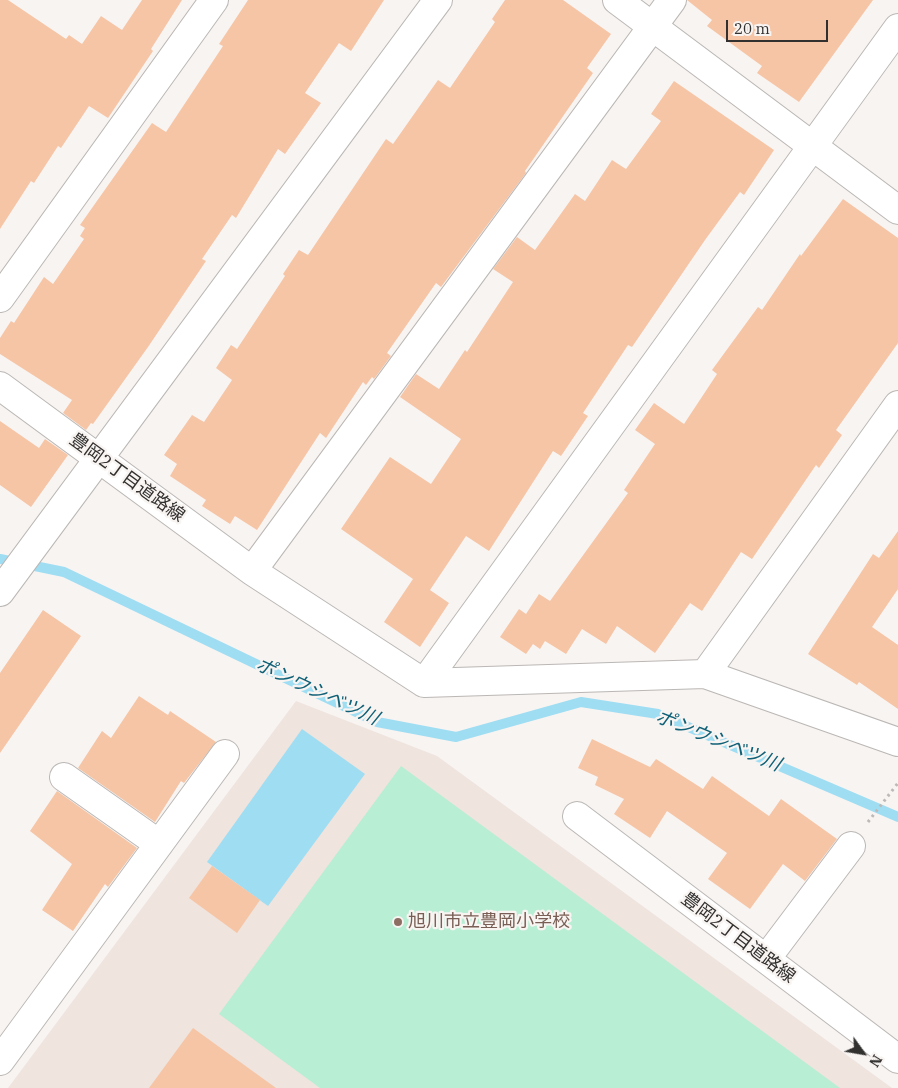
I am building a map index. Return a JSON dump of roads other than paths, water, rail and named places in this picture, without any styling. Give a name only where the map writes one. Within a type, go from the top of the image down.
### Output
[{"type":"street","points":[[0,298],[214,0]]},
{"type":"street","points":[[5,586],[438,0]]},
{"type":"street","points":[[617,0],[898,210]]},
{"type":"street","points":[[252,572],[672,0]]},
{"type":"street","points":[[424,683],[898,28]]},
{"type":"street","name":"豊岡2丁目道路線","points":[[0,386],[101,458],[252,572],[424,683]]},
{"type":"street","points":[[705,674],[898,405]]},
{"type":"street","points":[[424,683],[705,674],[898,742]]},
{"type":"street","points":[[0,1062],[226,754]]},
{"type":"street","points":[[64,778],[159,844]]},
{"type":"street","name":"豊岡2丁目道路線","points":[[577,816],[898,1059]]},
{"type":"street","points":[[766,959],[858,836]]},
{"type":"water","points":[[302,729],[365,774],[268,906],[207,862]]},
{"type":"waterway","name":"ポンウシベツ川","points":[[0,559],[64,572],[377,722],[456,737],[581,702],[658,714],[898,817]]},
{"type":"place","name":"旭川市立豊岡小学校","points":[[398,922]]}]
